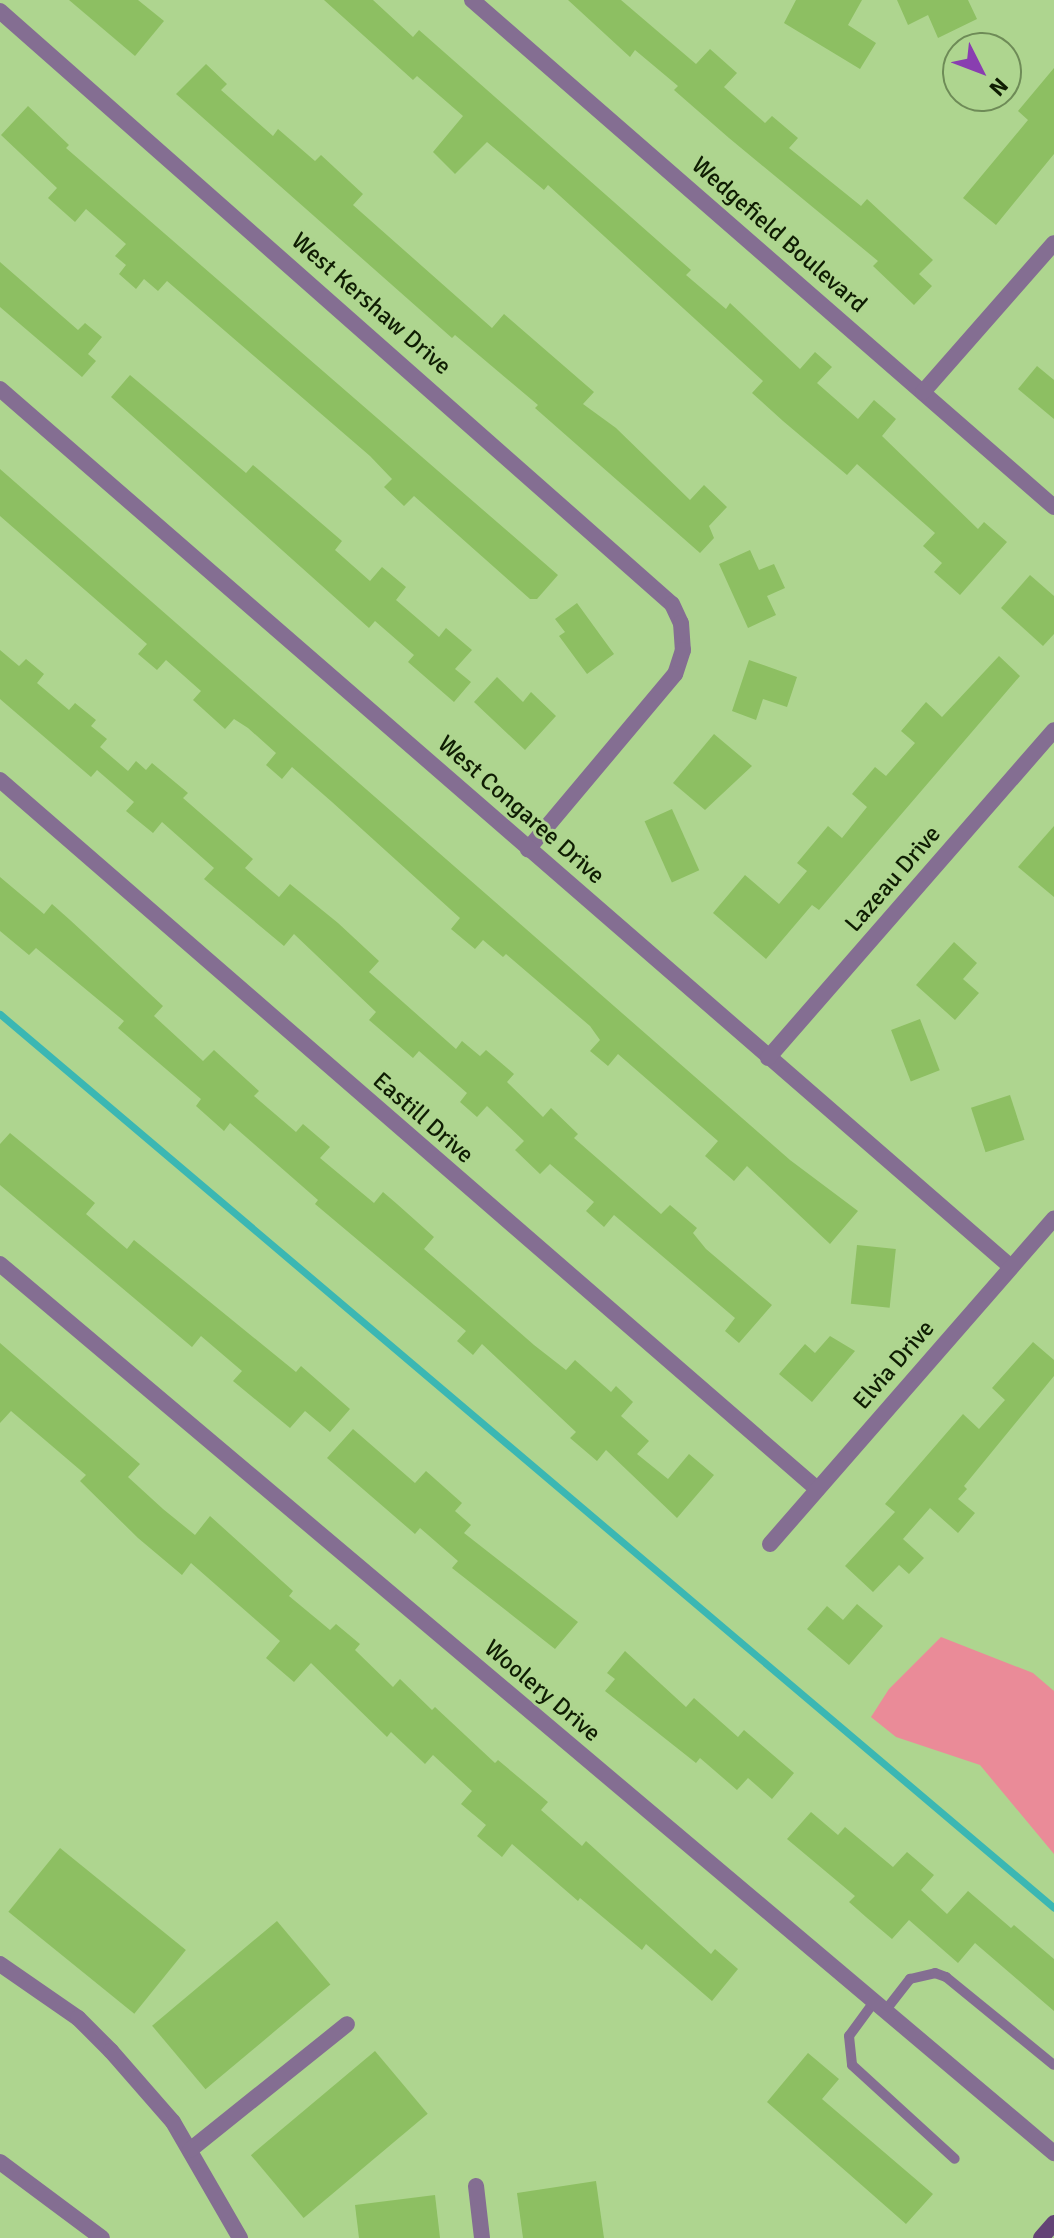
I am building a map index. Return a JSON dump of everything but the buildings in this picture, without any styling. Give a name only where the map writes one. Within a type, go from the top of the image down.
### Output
[{"type":"main road","points":[[1041,2238],[1054,2223]]},
{"type":"street","name":"Wedgefield Boulevard","points":[[472,0],[1054,507]]},
{"type":"street","name":"West Kershaw Drive","points":[[0,11],[672,604],[681,623],[683,650],[675,674],[528,849]]},
{"type":"street","points":[[923,392],[1054,243]]},
{"type":"street","name":"West Congaree Drive","points":[[0,389],[1011,1267]]},
{"type":"street","name":"Lazeau Drive","points":[[768,1058],[1054,730]]},
{"type":"street","name":"Eastill Drive","points":[[0,780],[817,1489]]},
{"type":"street","name":"Elvia Drive","points":[[770,1544],[1054,1218]]},
{"type":"street","name":"Woolery Drive","points":[[0,1264],[1054,2153]]},
{"type":"street","points":[[0,1964],[78,2018],[173,2122],[240,2238]]},
{"type":"street","points":[[190,2150],[347,2024]]},
{"type":"street","points":[[0,2162],[102,2238]]},
{"type":"street","points":[[476,2186],[482,2238]]},
{"type":"lane","points":[[955,2159],[852,2065],[849,2036],[879,2006],[910,1979],[935,1973],[946,1977],[1054,2065]]},
{"type":"shaded area","points":[[941,1637],[1033,1673],[1054,1691],[1054,1854],[980,1765],[896,1737],[871,1717],[889,1689]]},
{"type":"waterway","points":[[0,1014],[1054,1908]]}]
